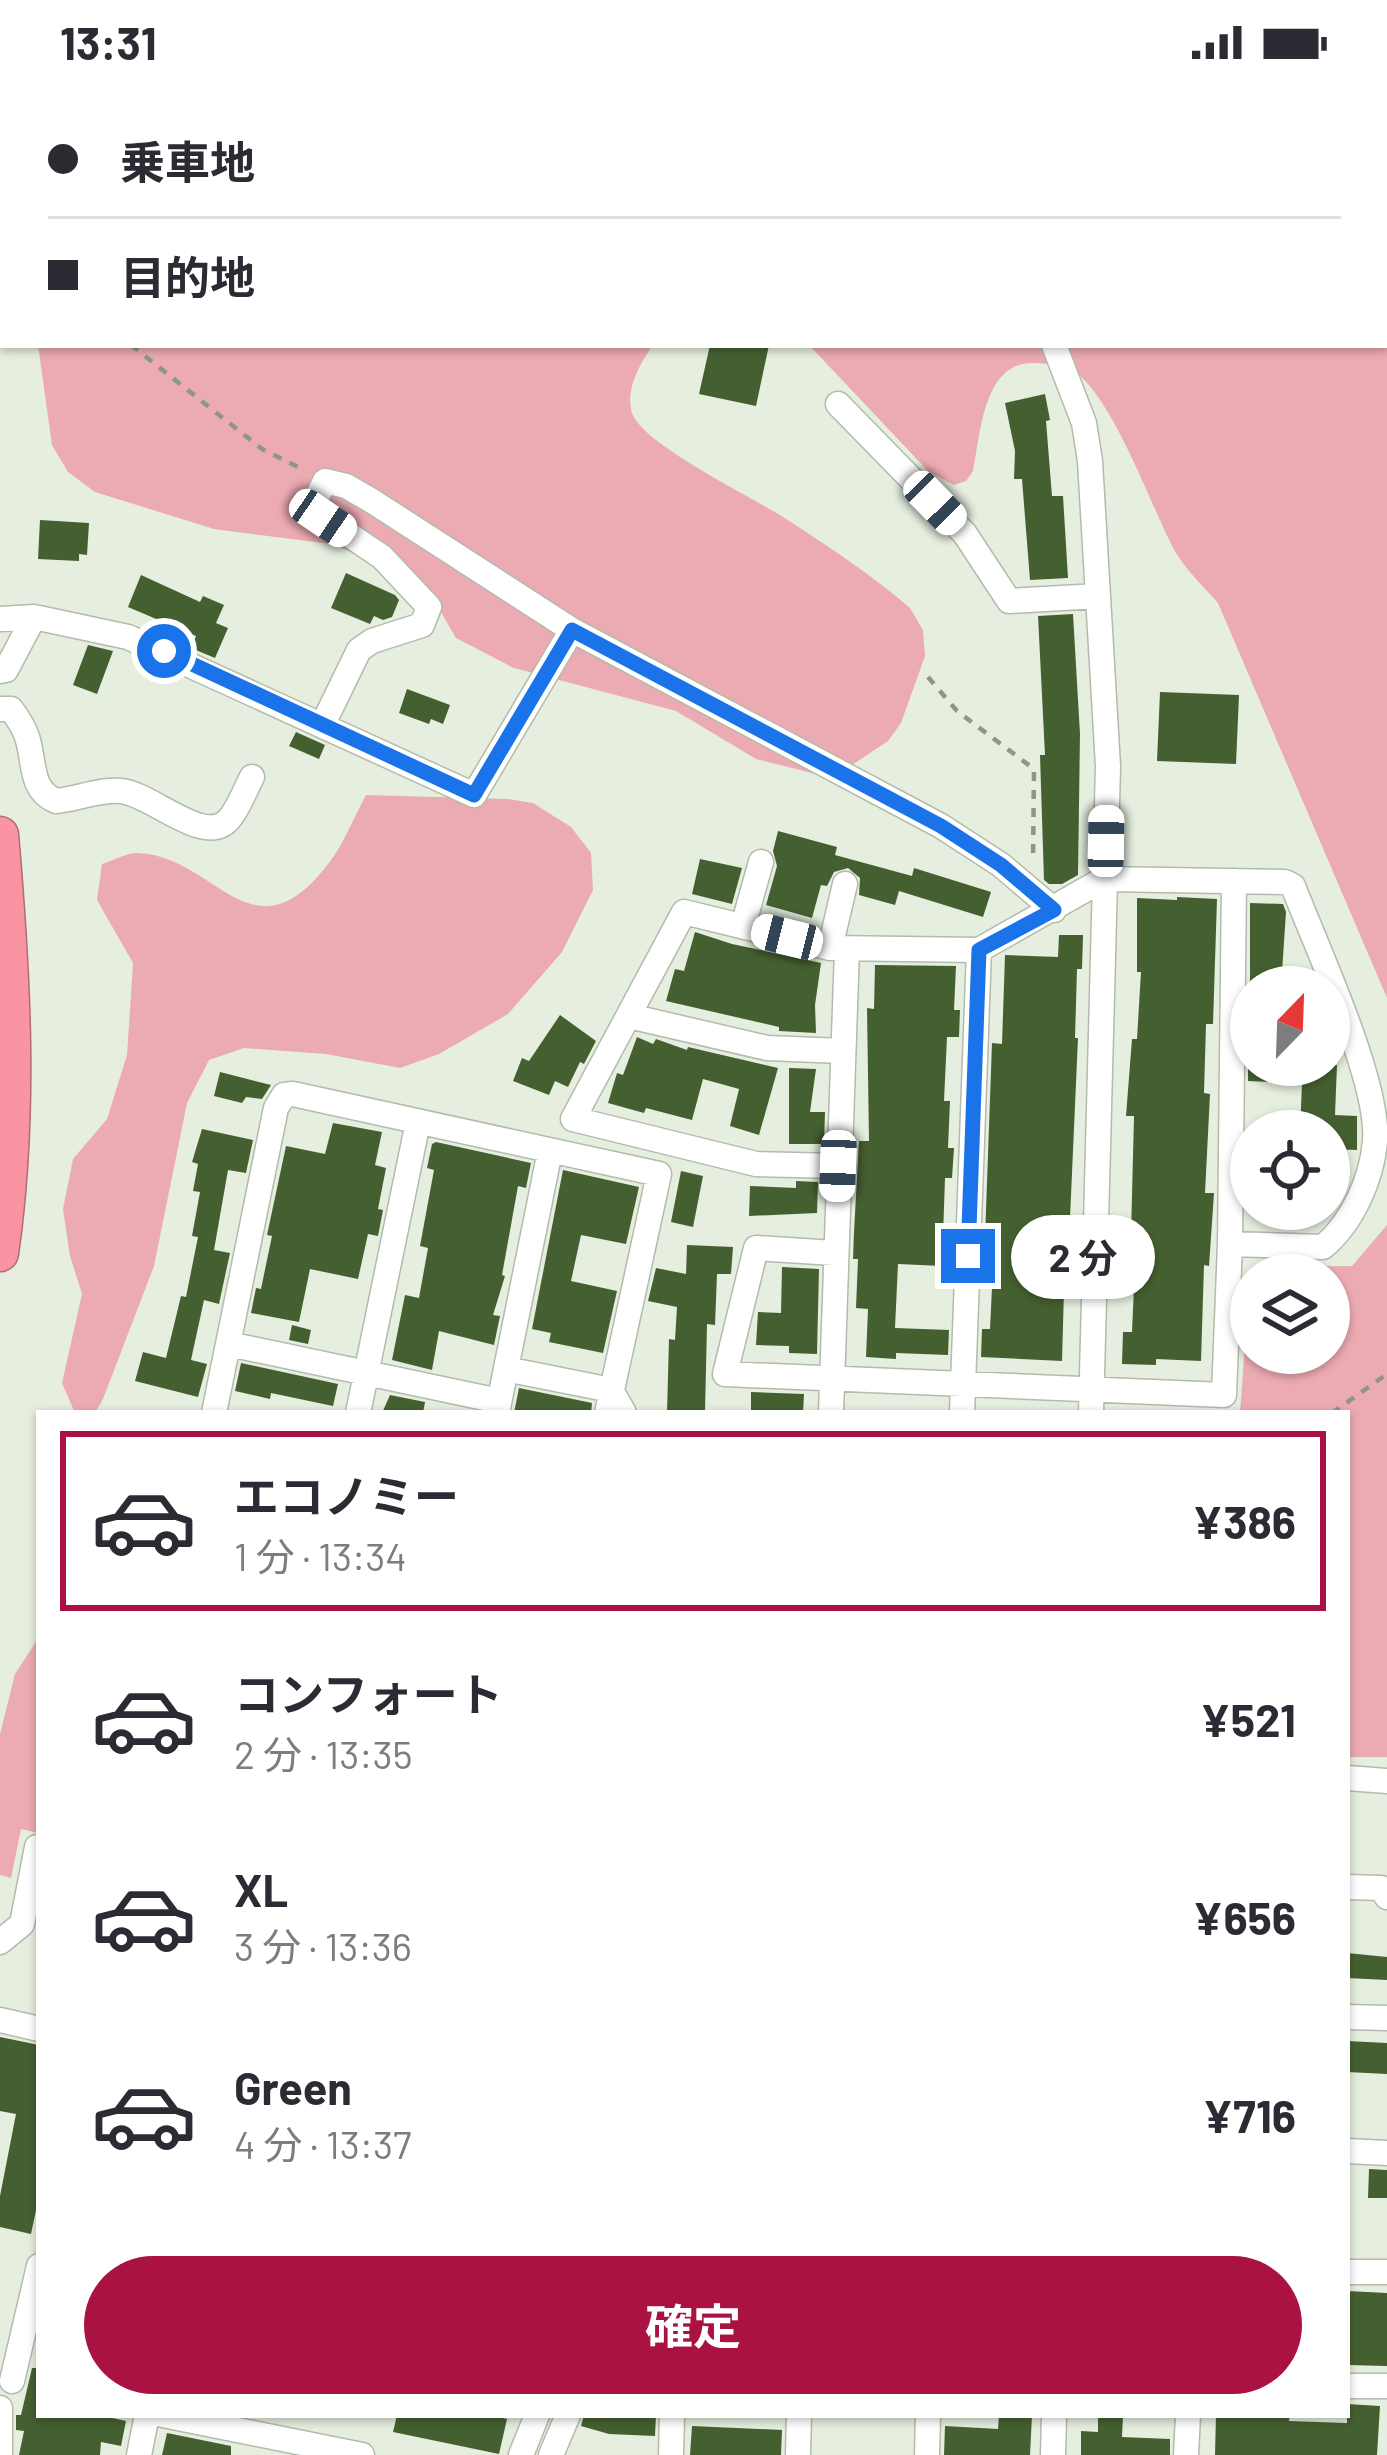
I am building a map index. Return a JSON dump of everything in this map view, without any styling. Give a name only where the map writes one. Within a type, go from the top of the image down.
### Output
[{"type":"highway","points":[[0,835],[11,1029],[11,1132],[0,1253]]},
{"type":"street","points":[[1055,348],[1084,423],[1090,461],[1108,766],[1091,1401]]},
{"type":"street","points":[[838,404],[965,534],[1009,601],[1098,596]]},
{"type":"street","points":[[323,724],[359,650],[372,641],[422,626],[429,607],[382,557],[311,509],[325,481],[346,486],[372,501],[572,630],[941,826],[1054,910]]},
{"type":"street","points":[[0,619],[34,617],[128,637],[474,795],[572,630]]},
{"type":"street","points":[[0,671],[6,670],[34,617]]},
{"type":"street","points":[[0,709],[11,709],[27,735],[35,780],[46,797],[56,801],[120,790],[202,830],[217,829],[228,821],[252,777]]},
{"type":"street","points":[[743,926],[761,862]]},
{"type":"street","points":[[838,1166],[756,1164],[574,1119],[684,912],[839,948],[979,950],[1105,879],[1285,882],[1293,886],[1360,1065],[1376,1139],[1358,1201],[1336,1236],[1323,1247],[1230,1244]]},
{"type":"street","points":[[835,1253],[756,1248],[724,1374],[963,1387],[1091,1401],[1224,1395],[1234,881]]},
{"type":"street","points":[[831,1410],[842,1052],[839,948],[845,884]]},
{"type":"street","points":[[962,1410],[979,950]]},
{"type":"street","points":[[629,1016],[767,1048],[842,1052]]},
{"type":"street","points":[[215,1410],[276,1108],[284,1095],[659,1174],[609,1401],[506,1369]]},
{"type":"street","points":[[359,1410],[418,1122]]},
{"type":"street","points":[[229,1344],[498,1407],[550,1151]]},
{"type":"street","points":[[1350,1778],[1387,1781]]},
{"type":"street","points":[[0,1942],[22,1924],[36,1852]]},
{"type":"street","points":[[1350,1887],[1381,1888],[1387,1897]]},
{"type":"street","points":[[1350,2018],[1387,2018]]},
{"type":"street","points":[[0,2020],[36,2028]]},
{"type":"street","points":[[1350,2151],[1387,2153]]},
{"type":"street","points":[[1350,2272],[1387,2272]]},
{"type":"street","points":[[36,2276],[6,2380],[36,2386]]},
{"type":"street","points":[[1350,2386],[1387,2386]]},
{"type":"street","points":[[0,2408],[0,2455]]},
{"type":"street","points":[[139,2455],[146,2418]]},
{"type":"street","points":[[179,2418],[362,2455]]},
{"type":"street","points":[[521,2455],[536,2418]]},
{"type":"street","points":[[551,2455],[567,2418]]},
{"type":"street","points":[[670,2455],[672,2418]]},
{"type":"street","points":[[798,2455],[799,2418]]},
{"type":"street","points":[[927,2455],[928,2418]]},
{"type":"street","points":[[1053,2455],[1054,2418]]},
{"type":"street","points":[[1186,2455],[1188,2418]]},
{"type":"path","points":[[135,348],[262,449],[325,481]]},
{"type":"path","points":[[928,677],[957,711],[1034,770],[1033,890]]},
{"type":"path","points":[[1336,1410],[1387,1374]]},
{"type":"shaded area","points":[[38,348],[651,348],[630,395],[632,413],[640,426],[676,454],[783,517],[880,583],[910,608],[923,630],[925,656],[901,723],[888,741],[849,767],[820,775],[756,759],[676,711],[514,668],[456,638],[423,581],[331,544],[214,529],[95,492],[68,472],[52,445]]},
{"type":"shaded area","points":[[812,348],[1387,348],[1387,998],[1218,603],[1176,553],[1113,421],[1081,377],[1064,366],[1036,363],[1018,365],[1005,373],[988,402],[973,471],[966,481],[954,485],[929,472]]},
{"type":"shaded area","points":[[366,795],[533,803],[571,827],[591,853],[593,890],[562,952],[508,1014],[439,1054],[400,1068],[326,1054],[244,1048],[209,1060],[187,1103],[154,1266],[103,1399],[97,1410],[74,1410],[62,1383],[82,1294],[63,1209],[73,1159],[107,1119],[127,1055],[133,963],[97,900],[102,864],[133,853],[164,858],[253,905],[275,905],[299,894],[342,842]]},
{"type":"shaded area","points":[[1387,1225],[1387,1757],[1350,1757],[1350,1410],[1240,1410],[1243,1374],[1350,1374],[1350,1266]]},
{"type":"shaded area","points":[[36,1642],[36,1832],[21,1829],[11,1878],[0,1875],[0,1734],[15,1674]]},
{"type":"building","points":[[709,348],[768,348],[756,406],[699,394]]},
{"type":"building","points":[[1045,394],[1052,496],[1063,496],[1068,578],[1030,580],[1022,479],[1014,479],[1015,451],[1005,403]]},
{"type":"building","points":[[40,520],[89,523],[87,555],[79,554],[79,561],[38,559]]},
{"type":"building","points":[[346,573],[395,595],[399,600],[392,617],[374,616],[370,624],[331,608]]},
{"type":"building","points":[[141,575],[200,602],[203,596],[224,605],[216,623],[228,628],[215,658],[191,648],[196,636],[128,607]]},
{"type":"building","points":[[1073,614],[1080,734],[1078,875],[1062,884],[1049,884],[1044,880],[1040,755],[1045,755],[1038,616]]},
{"type":"building","points":[[88,645],[113,651],[97,694],[73,685]]},
{"type":"building","points":[[407,689],[450,705],[443,724],[399,713]]},
{"type":"building","points":[[1160,692],[1239,695],[1236,764],[1157,761]]},
{"type":"building","points":[[296,732],[325,745],[319,759],[289,746]]},
{"type":"building","points":[[778,831],[837,847],[835,855],[912,876],[914,868],[991,892],[983,917],[899,891],[895,905],[859,895],[860,878],[848,868],[834,872],[827,886],[821,885],[812,918],[766,905],[777,866],[773,851]]},
{"type":"building","points":[[700,859],[742,868],[732,904],[692,894]]},
{"type":"building","points":[[1137,898],[1217,899],[1213,1024],[1206,1024],[1204,1093],[1210,1094],[1205,1193],[1214,1193],[1209,1266],[1204,1265],[1201,1361],[1156,1359],[1156,1365],[1122,1364],[1123,1332],[1132,1332],[1135,1264],[1123,1263],[1124,1235],[1131,1235],[1134,1116],[1126,1116],[1141,972],[1137,972]]},
{"type":"building","points":[[1250,903],[1283,904],[1282,966],[1250,966]]},
{"type":"building","points":[[695,932],[821,963],[816,1033],[779,1031],[779,1027],[666,1001],[675,969],[684,971]]},
{"type":"building","points":[[1059,935],[1083,935],[1082,969],[1077,969],[1078,1038],[1062,1361],[981,1357],[982,1329],[990,1329],[993,1267],[984,1266],[992,1043],[1002,1044],[1005,955],[1058,957]]},
{"type":"building","points":[[875,965],[956,966],[954,1010],[960,1010],[959,1037],[947,1037],[944,1101],[950,1101],[948,1148],[954,1148],[952,1178],[945,1178],[942,1266],[898,1264],[895,1328],[949,1330],[948,1355],[866,1357],[868,1309],[856,1308],[858,1259],[853,1259],[859,1141],[869,1141],[867,1008],[874,1009]]},
{"type":"building","points":[[560,1015],[596,1041],[568,1087],[555,1081],[549,1095],[513,1081],[522,1058],[529,1061]]},
{"type":"building","points":[[637,1037],[778,1068],[759,1135],[730,1126],[739,1089],[703,1079],[692,1120],[608,1103],[617,1073],[623,1075]]},
{"type":"building","points":[[789,1068],[816,1069],[810,1112],[825,1112],[824,1144],[789,1144]]},
{"type":"building","points":[[220,1072],[271,1085],[262,1099],[246,1097],[242,1103],[214,1096]]},
{"type":"building","points":[[1302,1086],[1336,1086],[1335,1110],[1301,1110]]},
{"type":"building","points":[[1350,1116],[1357,1116],[1357,1150],[1350,1150]]},
{"type":"building","points":[[333,1123],[382,1132],[375,1165],[386,1168],[378,1236],[368,1234],[358,1279],[310,1269],[299,1322],[251,1313],[256,1288],[261,1289],[286,1146],[325,1154]]},
{"type":"building","points":[[202,1129],[253,1140],[246,1173],[228,1170],[214,1250],[230,1253],[219,1304],[204,1300],[191,1360],[207,1364],[198,1397],[135,1381],[143,1352],[166,1358],[181,1296],[186,1297],[198,1237],[192,1236],[200,1192],[193,1191],[198,1164],[192,1162]]},
{"type":"building","points":[[436,1142],[531,1163],[526,1188],[518,1186],[505,1276],[493,1315],[500,1316],[494,1345],[439,1331],[432,1370],[392,1360],[405,1295],[419,1298],[428,1248],[420,1246],[434,1170],[427,1168]]},
{"type":"building","points":[[563,1170],[639,1187],[626,1244],[581,1235],[571,1281],[617,1291],[603,1353],[549,1342],[551,1333],[532,1329]]},
{"type":"building","points":[[681,1171],[703,1176],[693,1227],[671,1222]]},
{"type":"building","points":[[796,1181],[818,1182],[817,1213],[749,1216],[750,1186],[796,1188]]},
{"type":"building","points":[[687,1245],[733,1247],[731,1274],[717,1274],[715,1325],[707,1324],[705,1410],[667,1410],[669,1339],[675,1340],[677,1307],[648,1301],[656,1268],[686,1274]]},
{"type":"building","points":[[782,1267],[819,1269],[817,1354],[789,1353],[789,1346],[756,1345],[758,1312],[781,1313]]},
{"type":"building","points":[[292,1325],[311,1330],[308,1344],[289,1340]]},
{"type":"building","points":[[241,1363],[338,1384],[333,1406],[235,1391]]},
{"type":"building","points":[[519,1388],[592,1403],[591,1410],[515,1410]]},
{"type":"building","points":[[751,1392],[804,1394],[803,1410],[751,1410]]},
{"type":"building","points":[[390,1395],[425,1402],[424,1410],[383,1410]]},
{"type":"building","points":[[1350,1953],[1387,1957],[1387,1980],[1350,1978]]},
{"type":"building","points":[[0,2037],[36,2044],[36,2210],[31,2234],[0,2227],[0,2196],[16,2114],[0,2111]]},
{"type":"building","points":[[1350,2041],[1387,2043],[1387,2074],[1350,2072]]},
{"type":"building","points":[[1369,2169],[1387,2170],[1387,2198],[1368,2198]]},
{"type":"building","points":[[1350,2291],[1387,2293],[1387,2366],[1350,2365]]},
{"type":"building","points":[[32,2368],[36,2368],[36,2418],[126,2421],[121,2446],[101,2442],[100,2455],[19,2455],[24,2431],[16,2430],[16,2415],[21,2415]]},
{"type":"building","points":[[1350,2404],[1380,2406],[1377,2455],[1215,2455],[1216,2418],[1347,2423]]},
{"type":"building","points":[[396,2418],[507,2419],[499,2454],[393,2432]]},
{"type":"building","points":[[583,2418],[656,2418],[655,2436],[609,2434],[581,2426]]},
{"type":"building","points":[[999,2418],[1032,2418],[1030,2455],[944,2455],[945,2426],[998,2429]]},
{"type":"building","points":[[1098,2418],[1123,2418],[1122,2437],[1170,2439],[1170,2455],[1081,2455],[1081,2431],[1098,2432]]},
{"type":"building","points":[[692,2426],[782,2430],[781,2455],[690,2455]]},
{"type":"building","points":[[167,2433],[231,2446],[231,2455],[162,2455]]},
{"type":"route","points":[[164,651],[474,795],[572,630],[941,826],[1001,865],[1054,910],[979,950],[968,1256]]}]
